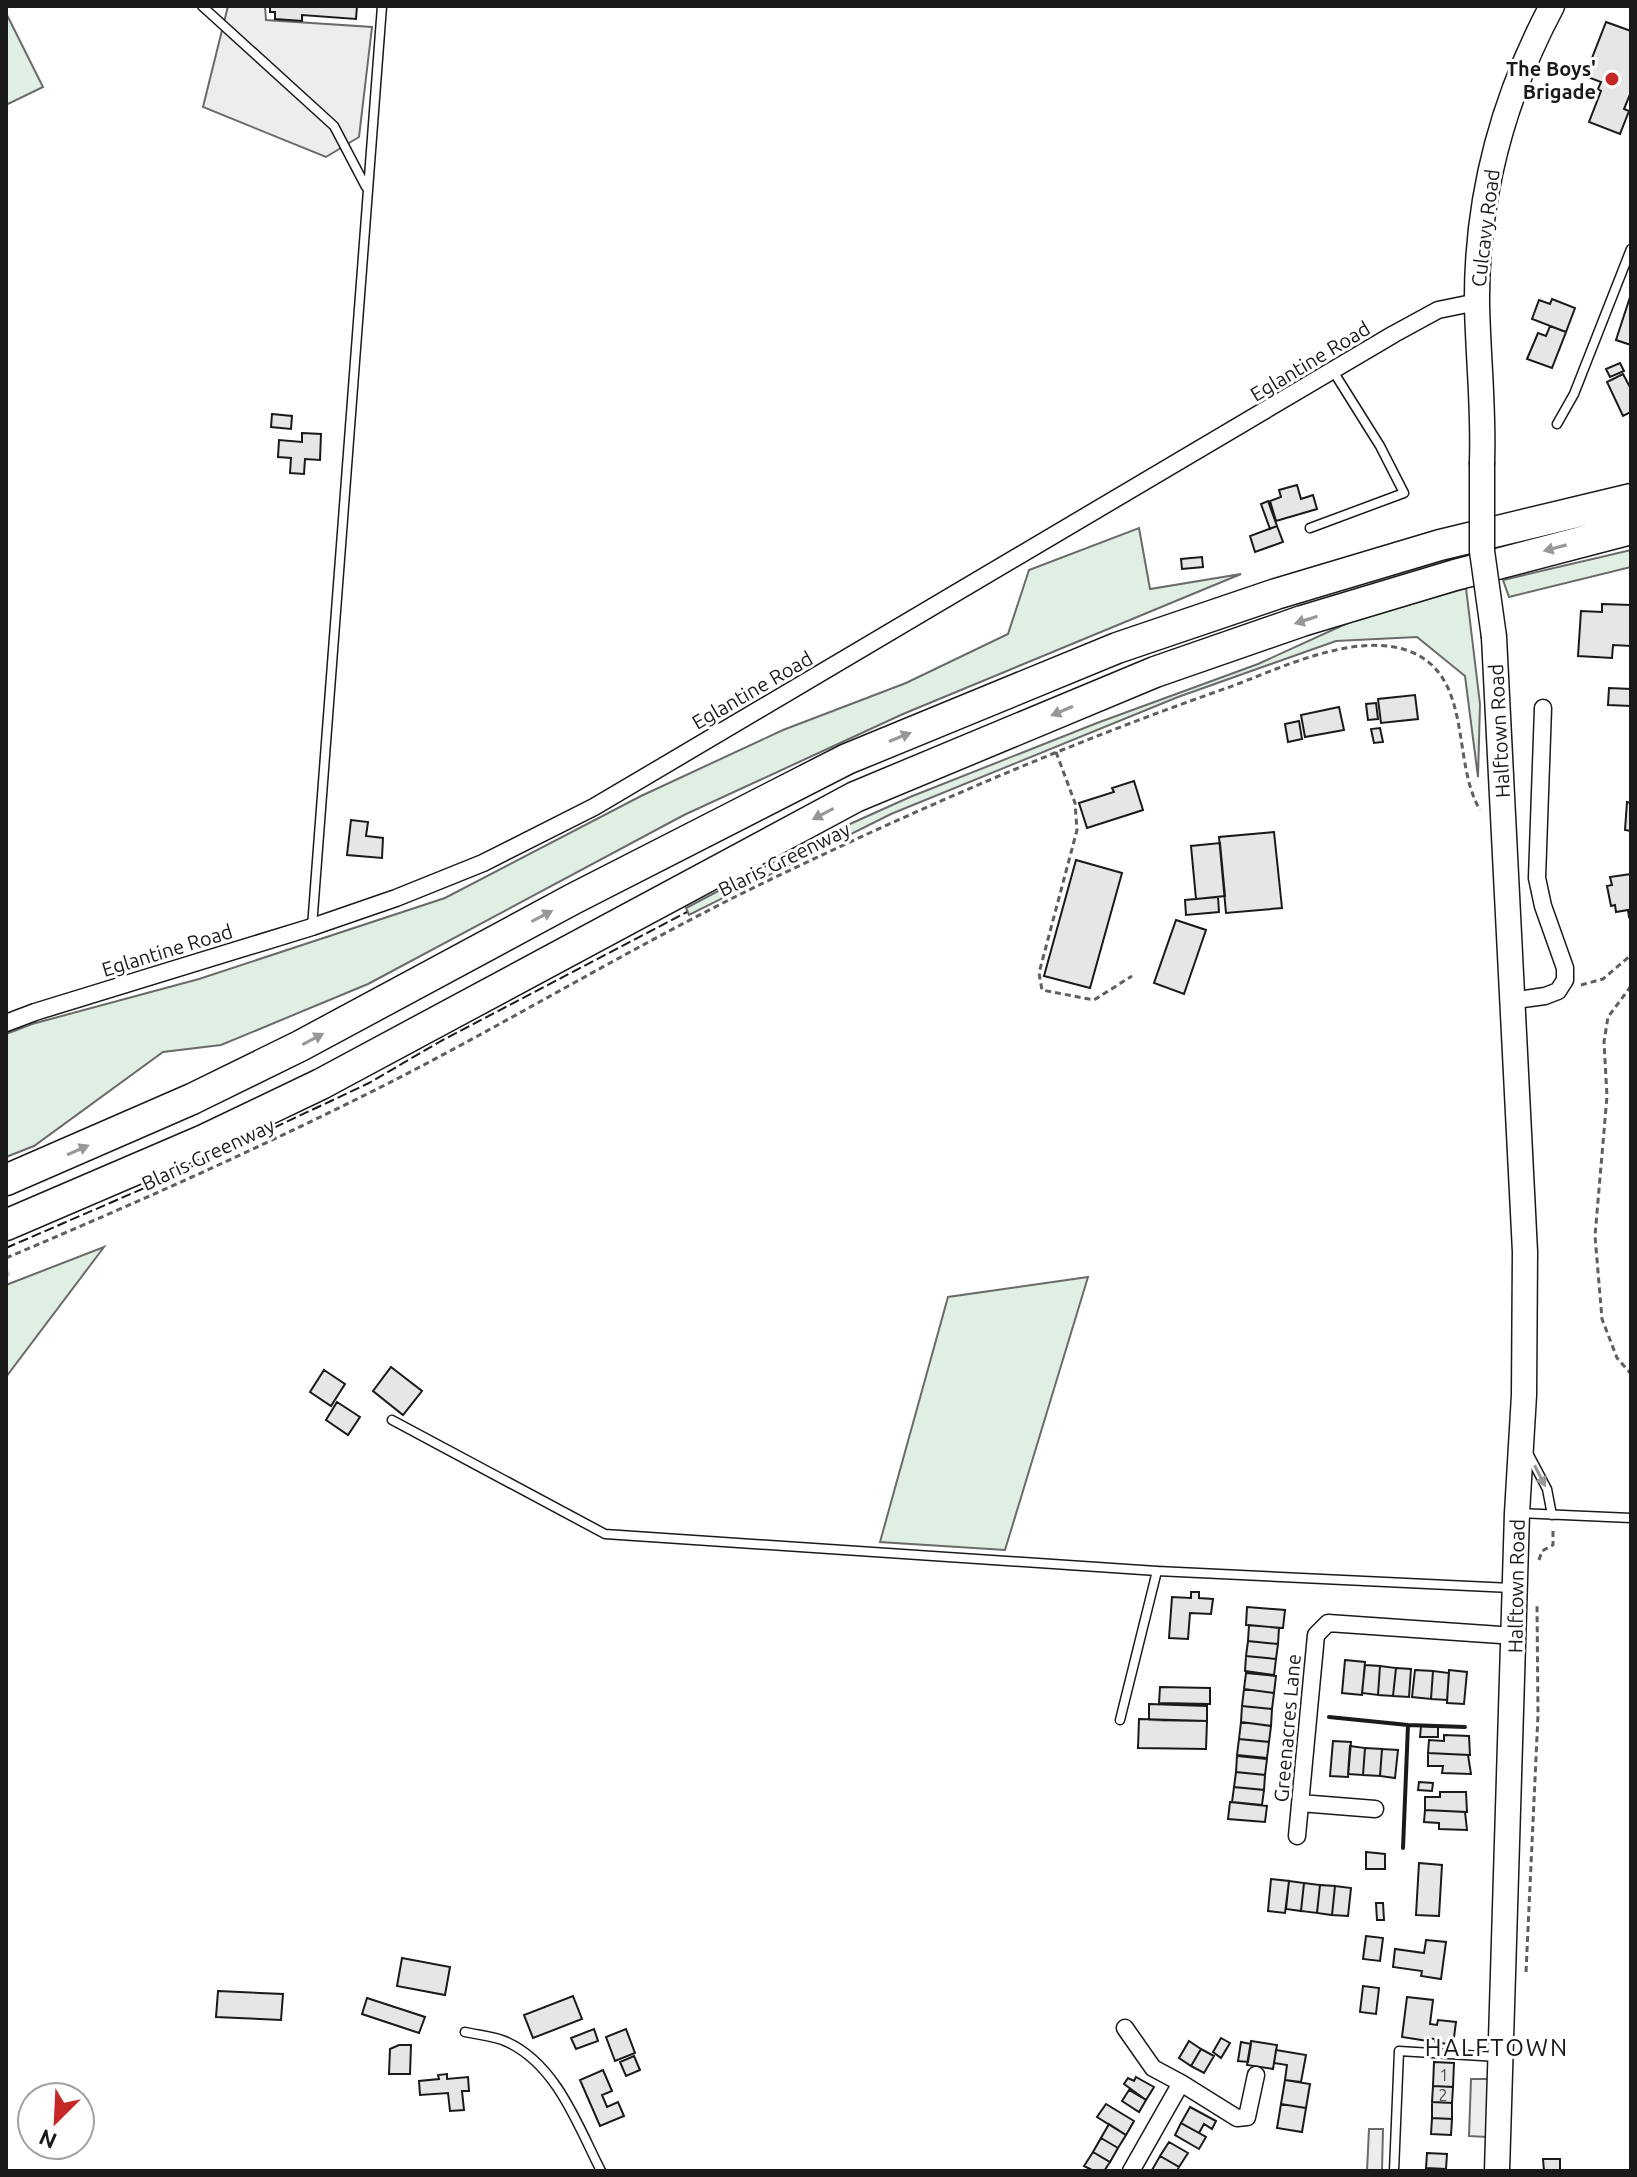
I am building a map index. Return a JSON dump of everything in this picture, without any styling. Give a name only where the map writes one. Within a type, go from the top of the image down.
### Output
[{"type":"highway","points":[[6,1180],[192,1099],[300,1046],[573,899],[847,759],[1117,648],[1276,594],[1440,545],[1631,499]]},
{"type":"highway","points":[[6,1225],[204,1140],[321,1084],[855,797],[1155,672],[1288,626],[1455,575],[1631,529]]},
{"type":"street","name":"Culcavy Road","points":[[1482,462],[1477,302],[1486,191],[1498,135],[1517,81],[1552,6]]},
{"type":"street","name":"Eglantine Road","points":[[6,1023],[312,927],[483,863],[594,807],[1438,310],[1477,302]]},
{"type":"street","name":"Halftown Road","points":[[1482,462],[1482,551],[1494,637],[1525,1252],[1522,1439],[1517,1513],[1527,1591],[1515,1636],[1497,2171]]},
{"type":"street","name":"Halftown Road","points":[[1543,708],[1537,878],[1543,906],[1565,968],[1565,980],[1558,991]]},
{"type":"street","points":[[1510,1001],[1558,991]]},
{"type":"street","name":"Greenacres Lane","points":[[1297,1836],[1316,1635],[1328,1623],[1515,1636]]},
{"type":"street","points":[[1300,1803],[1375,1809]]},
{"type":"street","points":[[1125,2028],[1153,2068],[1237,2118],[1247,2117],[1256,2075]]},
{"type":"street","points":[[1131,2171],[1181,2083]]},
{"type":"lane","points":[[202,6],[334,126],[367,188]]},
{"type":"lane","points":[[312,927],[382,6]]},
{"type":"lane","points":[[1557,424],[1574,394],[1631,249]]},
{"type":"lane","points":[[1310,528],[1404,493],[1380,446],[1333,371]]},
{"type":"lane","points":[[392,1420],[605,1534],[1157,1571],[1527,1591]]},
{"type":"lane","points":[[1522,1439],[1547,1489],[1552,1515]]},
{"type":"lane","points":[[1517,1513],[1631,1518]]},
{"type":"lane","points":[[1120,1720],[1157,1571]]},
{"type":"lane","points":[[465,2032],[507,2042],[538,2065],[560,2092],[601,2171]]},
{"type":"lane","points":[[1394,2171],[1399,2051],[1500,2058]]},
{"type":"path","name":"Blaris Greenway","points":[[6,1258],[149,1197],[304,1125],[755,887],[911,814],[1153,713],[1334,651],[1372,644],[1396,647],[1416,654],[1447,684],[1455,706],[1471,795],[1481,811],[1504,826]]},
{"type":"path","points":[[1056,752],[1075,803],[1077,830],[1039,973],[1042,990],[1094,1000],[1132,976]]},
{"type":"path","points":[[1558,991],[1603,979],[1631,955]]},
{"type":"path","points":[[1631,986],[1608,1017],[1604,1042],[1607,1096],[1595,1236],[1602,1319],[1617,1358],[1631,1374]]},
{"type":"path","points":[[1537,1564],[1542,1551],[1553,1545],[1552,1515]]},
{"type":"path","points":[[1525,1982],[1538,1715],[1527,1591]]},
{"type":"green space","points":[[6,13],[43,87],[6,105]]},
{"type":"green space","points":[[1139,528],[1150,589],[1241,574],[903,714],[684,815],[368,984],[221,1045],[163,1052],[34,1146],[6,1157],[6,1034],[32,1024],[199,979],[445,898],[641,796],[783,730],[906,683],[1008,634],[1029,570]]},
{"type":"green space","points":[[1631,550],[1631,567],[1509,597],[1503,580]]},
{"type":"green space","points":[[1466,588],[1480,704],[1478,777],[1465,676],[1417,637],[1336,641],[1178,697],[891,814],[689,915],[686,908],[821,837],[910,797],[1258,664],[1350,622]]},
{"type":"green space","points":[[104,1247],[6,1377],[6,1285]]},
{"type":"green space","points":[[1088,1277],[1005,1550],[880,1542],[948,1297]]},
{"type":"shaded area","points":[[228,6],[265,6],[266,20],[372,27],[359,137],[326,157],[203,107]]},
{"type":"shaded area","points":[[1471,2079],[1489,2079],[1487,2137],[1469,2136]]},
{"type":"shaded area","points":[[1369,2129],[1383,2129],[1382,2171],[1367,2171]]},
{"type":"building","points":[[270,6],[357,6],[356,19],[302,15],[302,21],[275,19],[275,12],[270,12]]},
{"type":"building","name":"The Boys' Brigade","points":[[1606,22],[1631,31],[1631,92],[1624,109],[1629,111],[1620,134],[1589,122],[1601,91],[1598,89],[1601,82],[1585,76]]},
{"type":"building","points":[[1631,294],[1631,345],[1616,340]]},
{"type":"building","points":[[1552,299],[1575,308],[1566,332],[1532,319],[1539,300],[1550,304]]},
{"type":"building","points":[[1550,326],[1566,332],[1552,368],[1527,359],[1538,333],[1546,336]]},
{"type":"building","points":[[1620,363],[1624,371],[1610,377],[1606,369]]},
{"type":"building","points":[[1623,374],[1631,389],[1631,412],[1623,416],[1607,382]]},
{"type":"building","points":[[272,414],[292,416],[291,429],[271,427]]},
{"type":"building","points":[[302,433],[321,434],[320,460],[305,459],[304,474],[290,473],[291,458],[278,457],[279,440],[302,442]]},
{"type":"building","points":[[1297,485],[1301,499],[1313,495],[1317,509],[1276,521],[1270,501],[1281,497],[1279,490]]},
{"type":"building","points":[[1268,501],[1277,526],[1270,529],[1261,504]]},
{"type":"building","points":[[1277,526],[1283,542],[1255,552],[1250,536]]},
{"type":"building","points":[[1202,557],[1203,567],[1182,569],[1181,559]]},
{"type":"building","points":[[1602,604],[1631,605],[1631,646],[1613,645],[1612,658],[1578,656],[1581,611],[1602,612]]},
{"type":"building","points":[[1609,688],[1631,689],[1631,706],[1608,705]]},
{"type":"building","points":[[1415,695],[1418,719],[1381,723],[1378,699]]},
{"type":"building","points":[[1376,703],[1378,719],[1368,720],[1366,704]]},
{"type":"building","points":[[1339,707],[1344,730],[1305,737],[1301,715]]},
{"type":"building","points":[[1299,721],[1302,739],[1288,742],[1285,724]]},
{"type":"building","points":[[1380,728],[1383,742],[1374,743],[1371,729]]},
{"type":"building","points":[[1134,781],[1143,810],[1087,828],[1079,803],[1114,792],[1112,788]]},
{"type":"building","points":[[1627,802],[1631,803],[1631,831],[1625,830]]},
{"type":"building","points":[[351,820],[368,822],[366,836],[383,838],[382,858],[347,855]]},
{"type":"building","points":[[1274,832],[1282,908],[1226,913],[1219,837]]},
{"type":"building","points":[[1220,843],[1225,896],[1196,899],[1191,846]]},
{"type":"building","points":[[1076,860],[1122,873],[1090,988],[1044,976]]},
{"type":"building","points":[[1631,874],[1629,917],[1628,910],[1616,912],[1615,905],[1611,906],[1607,886],[1612,885],[1610,877]]},
{"type":"building","points":[[1218,897],[1219,912],[1186,915],[1185,900]]},
{"type":"building","points":[[1176,920],[1206,930],[1184,994],[1154,983]]},
{"type":"building","points":[[391,1367],[422,1391],[403,1415],[373,1391]]},
{"type":"building","points":[[324,1370],[345,1384],[331,1406],[310,1392]]},
{"type":"building","points":[[337,1402],[360,1417],[348,1435],[326,1420]]},
{"type":"building","points":[[1191,1592],[1199,1592],[1199,1598],[1213,1599],[1211,1614],[1190,1613],[1188,1639],[1169,1638],[1172,1597],[1191,1598]]},
{"type":"building","points":[[1247,1607],[1285,1610],[1283,1628],[1246,1625]]},
{"type":"building","points":[[1249,1625],[1279,1628],[1278,1644],[1248,1641]]},
{"type":"building","points":[[1248,1641],[1278,1644],[1276,1659],[1246,1656]]},
{"type":"building","points":[[1246,1656],[1276,1659],[1274,1675],[1245,1671]]},
{"type":"building","points":[[1345,1660],[1365,1662],[1362,1695],[1342,1693]]},
{"type":"building","points":[[1365,1665],[1380,1666],[1378,1695],[1362,1693]]},
{"type":"building","points":[[1380,1666],[1396,1668],[1393,1696],[1378,1695]]},
{"type":"building","points":[[1396,1668],[1411,1669],[1409,1697],[1393,1696]]},
{"type":"building","points":[[1415,1670],[1433,1671],[1431,1699],[1412,1697]]},
{"type":"building","points":[[1449,1670],[1467,1672],[1464,1704],[1447,1703]]},
{"type":"building","points":[[1433,1671],[1449,1673],[1447,1700],[1431,1699]]},
{"type":"building","points":[[1246,1673],[1276,1676],[1274,1693],[1244,1689]]},
{"type":"building","points":[[1160,1687],[1210,1688],[1210,1704],[1159,1703]]},
{"type":"building","points":[[1244,1689],[1274,1693],[1272,1709],[1242,1706]]},
{"type":"building","points":[[1149,1704],[1207,1706],[1207,1721],[1149,1720]]},
{"type":"building","points":[[1242,1706],[1272,1709],[1271,1726],[1241,1722]]},
{"type":"building","points":[[1139,1719],[1207,1721],[1206,1749],[1138,1748]]},
{"type":"building","points":[[1241,1722],[1271,1726],[1269,1742],[1239,1739]]},
{"type":"building","points":[[1421,1726],[1438,1727],[1438,1737],[1420,1737]]},
{"type":"building","points":[[1444,1735],[1469,1736],[1470,1755],[1428,1753],[1429,1740],[1444,1741]]},
{"type":"building","points":[[1239,1739],[1269,1742],[1267,1758],[1237,1755]]},
{"type":"building","points":[[1333,1741],[1351,1742],[1348,1777],[1330,1776]]},
{"type":"building","points":[[1350,1746],[1365,1748],[1363,1775],[1348,1774]]},
{"type":"building","points":[[1365,1748],[1382,1749],[1380,1776],[1363,1775]]},
{"type":"building","points":[[1382,1749],[1398,1750],[1395,1778],[1380,1776]]},
{"type":"building","points":[[1428,1753],[1468,1755],[1471,1774],[1442,1773],[1443,1766],[1428,1766]]},
{"type":"building","points":[[1237,1756],[1267,1759],[1265,1775],[1236,1772]]},
{"type":"building","points":[[1236,1772],[1265,1775],[1264,1790],[1234,1787]]},
{"type":"building","points":[[1419,1782],[1433,1783],[1432,1791],[1418,1790]]},
{"type":"building","points":[[1234,1787],[1264,1790],[1262,1805],[1232,1802]]},
{"type":"building","points":[[1440,1792],[1466,1792],[1467,1812],[1425,1810],[1425,1797],[1440,1797]]},
{"type":"building","points":[[1230,1802],[1267,1806],[1265,1822],[1228,1819]]},
{"type":"building","points":[[1425,1810],[1465,1812],[1467,1830],[1439,1829],[1439,1823],[1424,1822]]},
{"type":"building","points":[[1366,1852],[1385,1854],[1385,1869],[1366,1869]]},
{"type":"building","points":[[1419,1863],[1442,1865],[1439,1916],[1416,1915]]},
{"type":"building","points":[[1271,1879],[1289,1881],[1285,1913],[1268,1911]]},
{"type":"building","points":[[1289,1881],[1304,1883],[1301,1911],[1286,1909]]},
{"type":"building","points":[[1304,1883],[1320,1885],[1317,1913],[1301,1911]]},
{"type":"building","points":[[1320,1885],[1335,1886],[1332,1915],[1317,1913]]},
{"type":"building","points":[[1335,1886],[1351,1888],[1348,1916],[1332,1915]]},
{"type":"building","points":[[1376,1903],[1383,1903],[1384,1920],[1377,1920]]},
{"type":"building","points":[[1366,1936],[1383,1938],[1380,1961],[1363,1959]]},
{"type":"building","points":[[1426,1940],[1446,1942],[1441,1979],[1421,1976],[1422,1971],[1393,1967],[1395,1949],[1424,1953]]},
{"type":"building","points":[[402,1958],[450,1967],[445,1995],[397,1986]]},
{"type":"building","points":[[1363,1986],[1379,1988],[1376,2014],[1360,2012]]},
{"type":"building","points":[[218,1991],[283,1994],[281,2020],[216,2017]]},
{"type":"building","points":[[573,1996],[582,2019],[533,2038],[524,2015]]},
{"type":"building","points":[[1407,1997],[1433,2000],[1430,2024],[1437,2025],[1438,2020],[1456,2022],[1453,2045],[1435,2042],[1435,2039],[1428,2038],[1428,2041],[1402,2037]]},
{"type":"building","points":[[367,1998],[425,2017],[419,2033],[362,2014]]},
{"type":"building","points":[[594,2029],[598,2041],[576,2049],[571,2038]]},
{"type":"building","points":[[626,2029],[635,2053],[615,2061],[606,2037]]},
{"type":"building","points":[[1221,2038],[1230,2043],[1221,2058],[1213,2052]]},
{"type":"building","points":[[1189,2041],[1201,2049],[1191,2066],[1179,2058]]},
{"type":"building","points":[[1251,2041],[1277,2045],[1273,2069],[1247,2065]]},
{"type":"building","points":[[1241,2042],[1251,2044],[1248,2062],[1238,2061]]},
{"type":"building","points":[[411,2045],[410,2074],[389,2074],[390,2049]]},
{"type":"building","points":[[1201,2049],[1214,2056],[1204,2073],[1191,2066]]},
{"type":"building","points":[[1276,2050],[1306,2055],[1301,2082],[1285,2080],[1287,2065],[1274,2063]]},
{"type":"building","points":[[634,2056],[640,2070],[626,2076],[620,2062]]},
{"type":"building","points":[[1434,2062],[1454,2063],[1453,2087],[1433,2086]]},
{"type":"building","points":[[603,2070],[612,2091],[602,2095],[607,2107],[618,2102],[624,2116],[600,2126],[580,2080]]},
{"type":"building","points":[[447,2074],[447,2079],[468,2077],[469,2091],[462,2091],[464,2110],[450,2111],[448,2093],[420,2095],[419,2081],[439,2079],[438,2075]]},
{"type":"building","points":[[1136,2077],[1154,2087],[1146,2100],[1124,2084],[1128,2078],[1134,2081]]},
{"type":"building","points":[[1285,2080],[1310,2084],[1306,2108],[1281,2104]]},
{"type":"building","points":[[1433,2086],[1453,2087],[1452,2103],[1432,2102]]},
{"type":"building","points":[[1129,2090],[1146,2100],[1139,2112],[1122,2101]]},
{"type":"building","points":[[1432,2102],[1452,2103],[1452,2119],[1432,2118]]},
{"type":"building","points":[[1106,2104],[1134,2121],[1126,2135],[1097,2117]]},
{"type":"building","points":[[1281,2104],[1306,2108],[1302,2132],[1277,2128]]},
{"type":"building","points":[[1190,2107],[1216,2121],[1212,2129],[1204,2124],[1199,2133],[1181,2123]]},
{"type":"building","points":[[1432,2118],[1452,2119],[1451,2135],[1431,2134]]},
{"type":"building","points":[[1181,2123],[1206,2137],[1199,2149],[1175,2135]]},
{"type":"building","points":[[1109,2124],[1126,2135],[1118,2148],[1101,2138]]},
{"type":"building","points":[[1101,2138],[1118,2148],[1110,2162],[1093,2152]]},
{"type":"building","points":[[1169,2142],[1188,2153],[1179,2167],[1160,2156]]},
{"type":"building","points":[[1093,2152],[1110,2162],[1104,2171],[1094,2171],[1084,2166]]},
{"type":"building","points":[[1427,2153],[1447,2154],[1446,2169],[1426,2168]]},
{"type":"building","points":[[1160,2156],[1179,2167],[1177,2171],[1152,2170]]},
{"type":"building","points":[[1543,2159],[1560,2159],[1560,2171],[1544,2171]]},
{"type":"fence","points":[[6,1248],[163,1180],[369,1083],[441,1041],[687,912]]},
{"type":"wall","points":[[1329,1717],[1465,1727]]},
{"type":"wall","points":[[1403,1848],[1408,1725]]},
{"type":"place","name":"The Boys' Brigade","points":[[1612,79]]},
{"type":"district","name":"HALFTOWN","points":[[1497,2047]]}]
